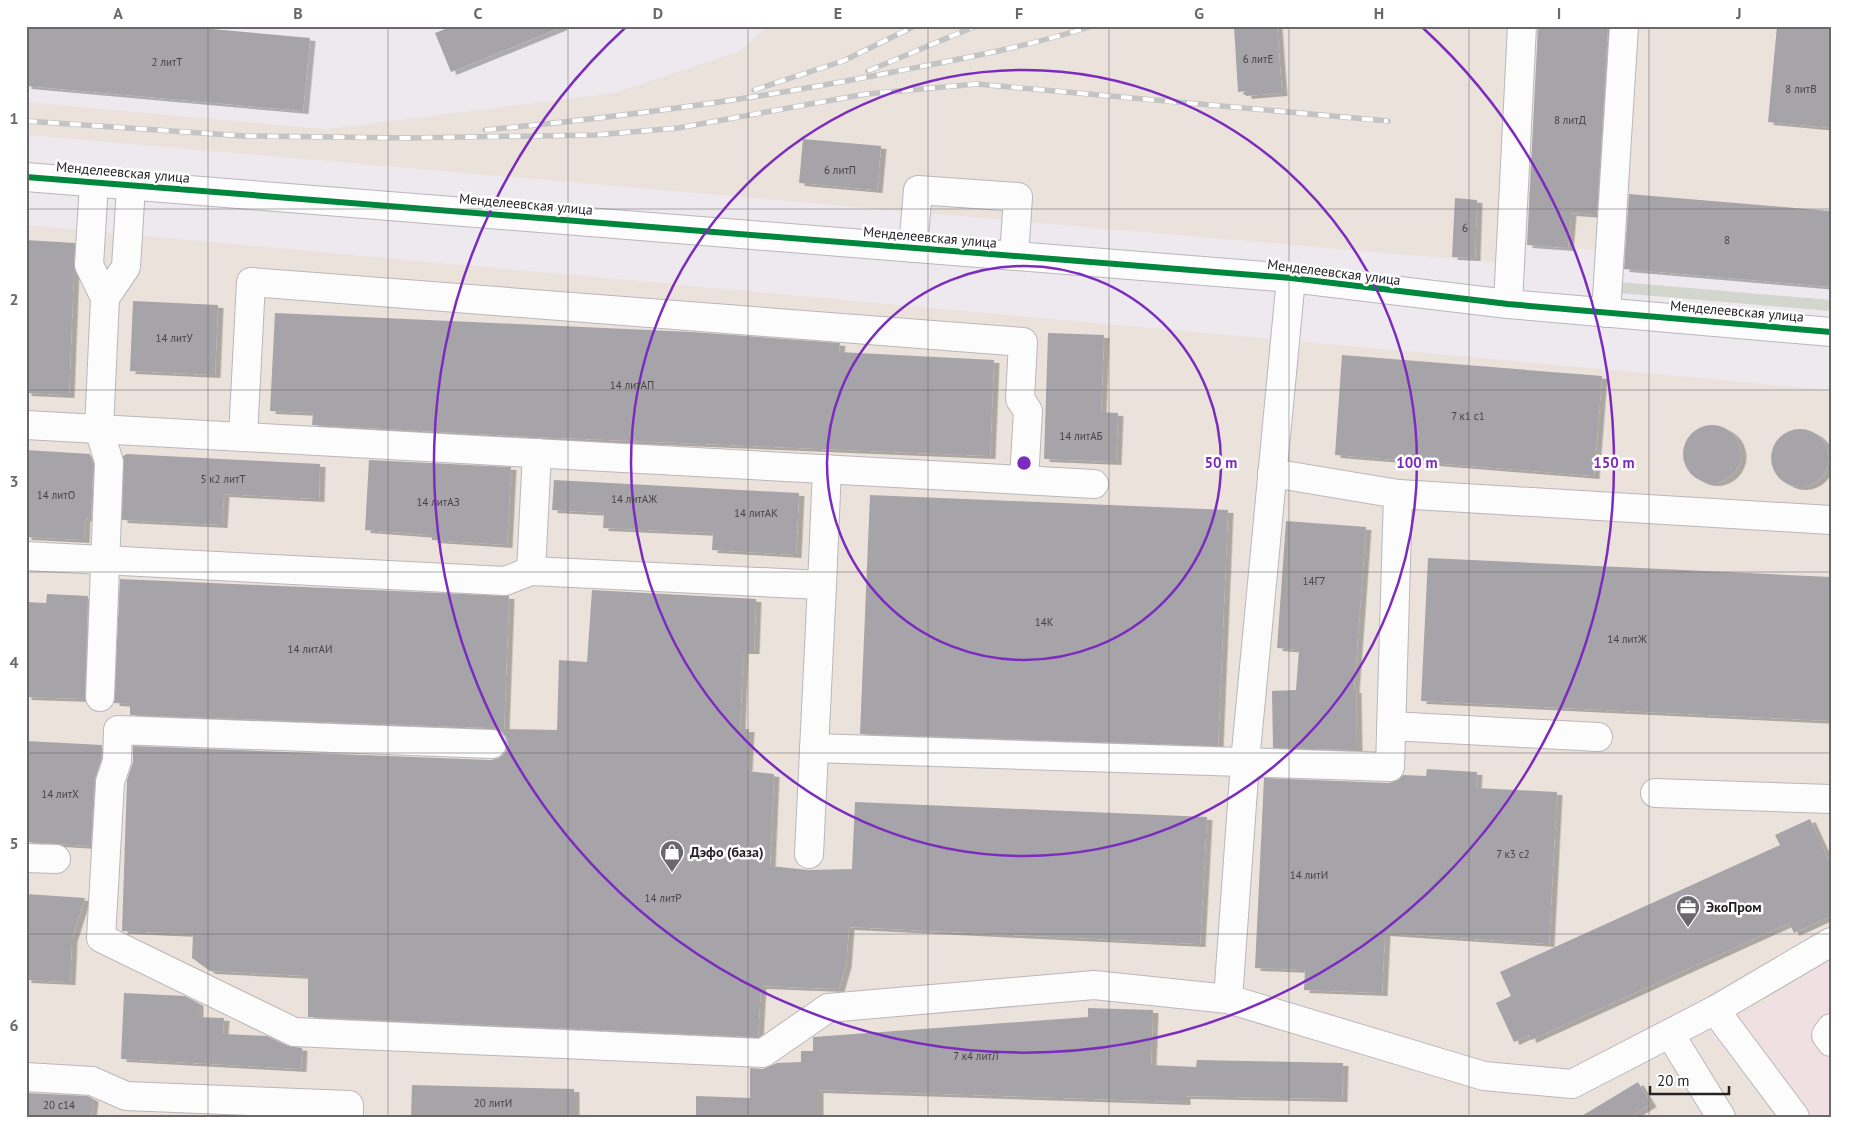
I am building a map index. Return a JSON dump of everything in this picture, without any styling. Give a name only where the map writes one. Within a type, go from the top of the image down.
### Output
[{"type":"street","points":[[1508,304],[1522,26]]},
{"type":"street","points":[[1606,313],[1624,26]]},
{"type":"street","name":"Менделеевская улица","points":[[26,177],[1291,278],[1508,304],[1831,332]]},
{"type":"street","points":[[94,182],[89,265],[104,298],[99,429],[109,462],[100,697]]},
{"type":"street","points":[[104,298],[126,267],[131,186]]},
{"type":"street","points":[[913,248],[918,190],[1009,196],[1018,197],[1014,256]]},
{"type":"street","points":[[1228,1000],[1245,762],[1291,278]]},
{"type":"street","points":[[242,437],[250,282],[1023,342],[1020,399],[1028,411],[1024,480]]},
{"type":"street","points":[[26,425],[1094,484]]},
{"type":"street","points":[[531,571],[537,453]]},
{"type":"street","points":[[810,854],[827,469]]},
{"type":"street","points":[[1272,473],[1398,494],[1831,520]]},
{"type":"street","points":[[814,748],[1390,767],[1398,494]]},
{"type":"street","points":[[26,556],[505,581],[531,571],[822,585]]},
{"type":"street","points":[[1391,726],[1598,737]]},
{"type":"street","points":[[492,744],[118,730],[117,761],[110,782],[101,938],[294,1032],[764,1053],[828,1008],[1094,985],[1228,1000],[1484,1076],[1572,1084],[1715,1010],[1831,942]]},
{"type":"street","points":[[1655,794],[1831,799]]},
{"type":"street","points":[[26,858],[56,860]]},
{"type":"street","points":[[1715,1010],[1795,1117]]},
{"type":"street","points":[[1831,1028],[1826,1035],[1831,1042]]},
{"type":"street","points":[[1670,1034],[1721,1117]]},
{"type":"street","points":[[26,1077],[92,1081],[126,1096],[349,1105],[349,1117]]},
{"type":"shaded area","points":[[767,26],[1831,26],[1831,287],[1621,269],[1596,250],[1526,245],[1526,265],[1511,264],[26,135],[26,102],[326,129],[614,93],[740,51]]},
{"type":"shaded area","points":[[26,225],[1831,390],[1831,958],[1709,1040],[1733,1058],[1779,1117],[26,1117]]},
{"type":"shaded area","points":[[1619,282],[1831,300],[1831,311],[1619,293]]},
{"type":"shaded area","points":[[1831,958],[1831,1117],[1779,1117],[1709,1040]]},
{"type":"building","points":[[26,26],[179,26],[310,38],[303,111],[26,86]]},
{"type":"building","points":[[453,26],[562,27],[451,72],[435,33]]},
{"type":"building","points":[[1234,26],[1277,26],[1282,93],[1246,96],[1246,91],[1238,92]]},
{"type":"building","points":[[1538,26],[1608,26],[1597,215],[1571,213],[1568,248],[1527,245]]},
{"type":"building","points":[[1777,26],[1831,26],[1831,128],[1768,122]]},
{"type":"building","points":[[803,139],[881,146],[877,190],[799,183]]},
{"type":"building","points":[[1629,194],[1831,211],[1831,287],[1624,269]]},
{"type":"building","points":[[1455,198],[1477,200],[1475,258],[1452,257]]},
{"type":"building","points":[[26,240],[75,243],[69,395],[26,393]]},
{"type":"building","points":[[133,301],[218,305],[215,375],[130,371]]},
{"type":"building","points":[[275,313],[692,332],[840,343],[839,352],[994,360],[990,456],[513,436],[312,425],[313,413],[270,411]]},
{"type":"building","points":[[1048,333],[1104,335],[1101,412],[1118,413],[1116,462],[1044,459]]},
{"type":"building","points":[[1342,355],[1602,376],[1594,476],[1335,455]]},
{"type":"building","points":[[1712,425],[1728,430],[1736,438],[1741,454],[1736,470],[1728,478],[1712,483],[1696,478],[1688,470],[1683,454],[1688,438],[1696,430]]},
{"type":"building","points":[[1800,429],[1816,434],[1824,442],[1829,458],[1824,474],[1816,482],[1800,487],[1784,482],[1776,474],[1771,458],[1776,442],[1784,434]]},
{"type":"building","points":[[26,450],[90,454],[93,464],[91,519],[85,518],[84,540],[26,537]]},
{"type":"building","points":[[127,454],[320,464],[319,499],[224,494],[222,525],[122,520],[123,456]]},
{"type":"building","points":[[369,460],[511,467],[507,545],[432,540],[432,535],[365,530]]},
{"type":"building","points":[[554,480],[799,493],[796,555],[712,550],[713,533],[603,528],[604,513],[552,510]]},
{"type":"building","points":[[870,495],[1228,510],[1218,746],[860,734]]},
{"type":"building","points":[[1286,521],[1366,527],[1354,690],[1356,690],[1357,750],[1273,748],[1272,691],[1296,690],[1299,650],[1277,648]]},
{"type":"building","points":[[1428,558],[1831,577],[1831,721],[1421,701]]},
{"type":"building","points":[[120,579],[509,596],[504,729],[557,730],[559,660],[587,662],[592,590],[756,599],[754,651],[743,651],[740,729],[749,729],[747,771],[774,774],[770,866],[809,870],[852,869],[855,802],[1207,817],[1200,944],[849,927],[846,965],[839,989],[761,986],[758,1037],[308,1017],[308,976],[210,971],[192,958],[193,934],[122,931],[127,780],[133,762],[133,746],[491,760],[499,758],[505,753],[508,745],[506,737],[501,731],[493,728],[130,715],[130,704],[114,703]]},
{"type":"building","points":[[47,594],[88,596],[85,699],[26,697],[26,602],[46,603]]},
{"type":"building","points":[[26,741],[102,745],[101,758],[94,781],[91,846],[26,842]]},
{"type":"building","points":[[1427,769],[1477,772],[1476,788],[1557,792],[1549,944],[1385,933],[1382,993],[1304,990],[1305,970],[1255,968],[1264,778],[1389,783],[1398,780],[1403,775],[1426,776]]},
{"type":"building","name":"ЭкоПром","points":[[1810,819],[1831,865],[1831,916],[1794,933],[1789,923],[1531,1040],[1529,1035],[1514,1042],[1496,1003],[1511,996],[1500,972],[1780,845],[1775,835]]},
{"type":"building","points":[[26,894],[85,898],[72,939],[70,982],[26,980]]},
{"type":"building","points":[[124,993],[185,996],[198,1003],[198,1017],[224,1018],[223,1034],[267,1036],[288,1046],[302,1048],[301,1069],[121,1059]]},
{"type":"building","points":[[1088,1008],[1153,1010],[1151,1065],[1196,1067],[1197,1060],[1343,1063],[1342,1099],[1185,1096],[1185,1102],[818,1090],[818,1117],[696,1117],[696,1096],[750,1098],[750,1068],[763,1069],[777,1063],[801,1062],[801,1051],[813,1051],[813,1037],[1088,1017]]},
{"type":"building","points":[[1638,1082],[1651,1104],[1630,1117],[1580,1117]]},
{"type":"building","points":[[412,1085],[574,1089],[574,1117],[411,1117]]},
{"type":"building","points":[[26,1093],[88,1096],[93,1099],[91,1117],[26,1117]]},
{"type":"railway","points":[[754,90],[843,61],[915,26]]},
{"type":"railway","points":[[868,71],[976,26]]},
{"type":"railway","points":[[485,130],[639,113],[792,91],[993,52],[1092,26]]},
{"type":"railway","points":[[26,121],[244,136],[408,138],[595,135],[678,128],[866,94],[977,84],[1388,121]]},
{"type":"cycle path","points":[[26,177],[1291,278],[1508,304],[1831,332]]},
{"type":"place","name":"Дэфо (база)","points":[[672,873]]},
{"type":"place","name":"ЭкоПром","points":[[1688,928]]}]
